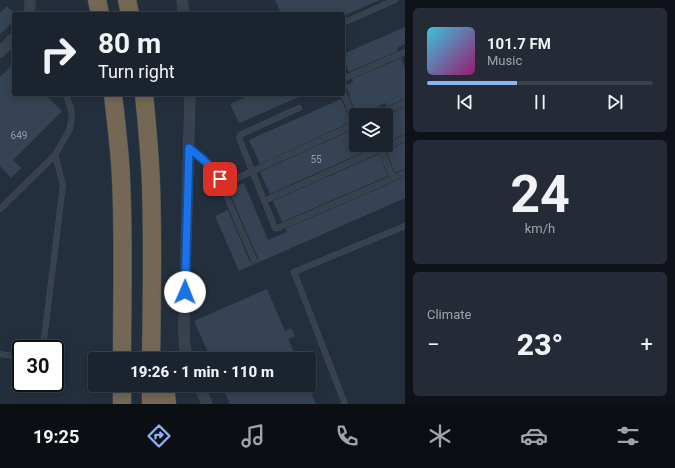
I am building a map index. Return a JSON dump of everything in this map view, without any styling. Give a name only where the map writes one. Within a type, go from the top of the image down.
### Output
[{"type":"highway","points":[[97,0],[100,12]]},
{"type":"highway","points":[[127,0],[130,12]]},
{"type":"highway","points":[[113,96],[118,136],[121,186],[122,352]]},
{"type":"highway","points":[[144,96],[151,184],[151,352]]},
{"type":"highway","points":[[152,250],[162,352]]},
{"type":"highway","points":[[122,392],[122,404]]},
{"type":"highway","points":[[151,392],[151,404]]},
{"type":"highway","points":[[166,392],[167,404]]},
{"type":"street","points":[[30,0],[30,12]]},
{"type":"street","points":[[182,0],[184,12]]},
{"type":"street","points":[[0,52],[12,40]]},
{"type":"street","points":[[185,352],[184,335],[190,96]]},
{"type":"street","points":[[202,392],[207,404]]},
{"type":"lane","points":[[345,22],[395,0]]},
{"type":"lane","points":[[345,79],[405,52]]},
{"type":"lane","points":[[0,209],[55,155],[70,129],[72,114],[66,96]]},
{"type":"lane","points":[[344,96],[350,108]]},
{"type":"lane","points":[[393,108],[405,103]]},
{"type":"lane","points":[[299,108],[240,135],[239,139],[274,226],[277,228],[405,173]]},
{"type":"lane","points":[[222,185],[349,126]]},
{"type":"lane","points":[[393,142],[405,138]]},
{"type":"lane","points":[[189,148],[204,160],[217,174],[254,260]]},
{"type":"lane","points":[[264,200],[369,152]]},
{"type":"lane","points":[[382,152],[393,178]]},
{"type":"lane","points":[[43,340],[63,185],[55,155]]},
{"type":"lane","points":[[345,404],[294,272],[405,226]]},
{"type":"lane","points":[[0,354],[12,356]]},
{"type":"building","points":[[275,0],[380,0],[348,14],[345,14],[345,12],[280,12]]},
{"type":"building","points":[[7,6],[13,12],[12,23],[0,34],[0,13]]},
{"type":"building","points":[[405,27],[405,44],[397,48],[398,51],[349,72],[345,63],[345,53]]},
{"type":"building","points":[[401,58],[405,67],[405,99],[386,107],[386,103],[374,108],[354,108],[345,85],[353,82],[352,79]]},
{"type":"building","points":[[12,65],[12,96],[47,96],[62,111],[13,160],[21,168],[11,178],[0,166],[0,77]]},
{"type":"building","points":[[248,96],[301,96],[239,123],[230,104]]},
{"type":"building","points":[[341,99],[349,117],[349,123],[260,164],[249,140]]},
{"type":"building","points":[[405,107],[405,134],[393,139],[393,112]]},
{"type":"building","points":[[349,131],[349,152],[364,152],[270,194],[260,172]]},
{"type":"building","points":[[405,142],[405,169],[395,173],[386,152],[393,152],[393,148]]},
{"type":"building","points":[[379,154],[388,176],[282,222],[273,201]]},
{"type":"building","points":[[405,177],[405,198],[255,264],[258,258],[228,189],[244,183],[268,240],[287,232],[285,229]]},
{"type":"building","points":[[228,210],[250,262],[255,264],[239,271],[215,216]]},
{"type":"building","points":[[267,289],[285,331],[291,328],[295,336],[288,339],[294,352],[208,352],[194,321]]},
{"type":"building","points":[[225,392],[311,392],[316,404],[230,404]]},
{"type":"route","points":[[185,292],[189,148],[204,160],[220,179]]}]
